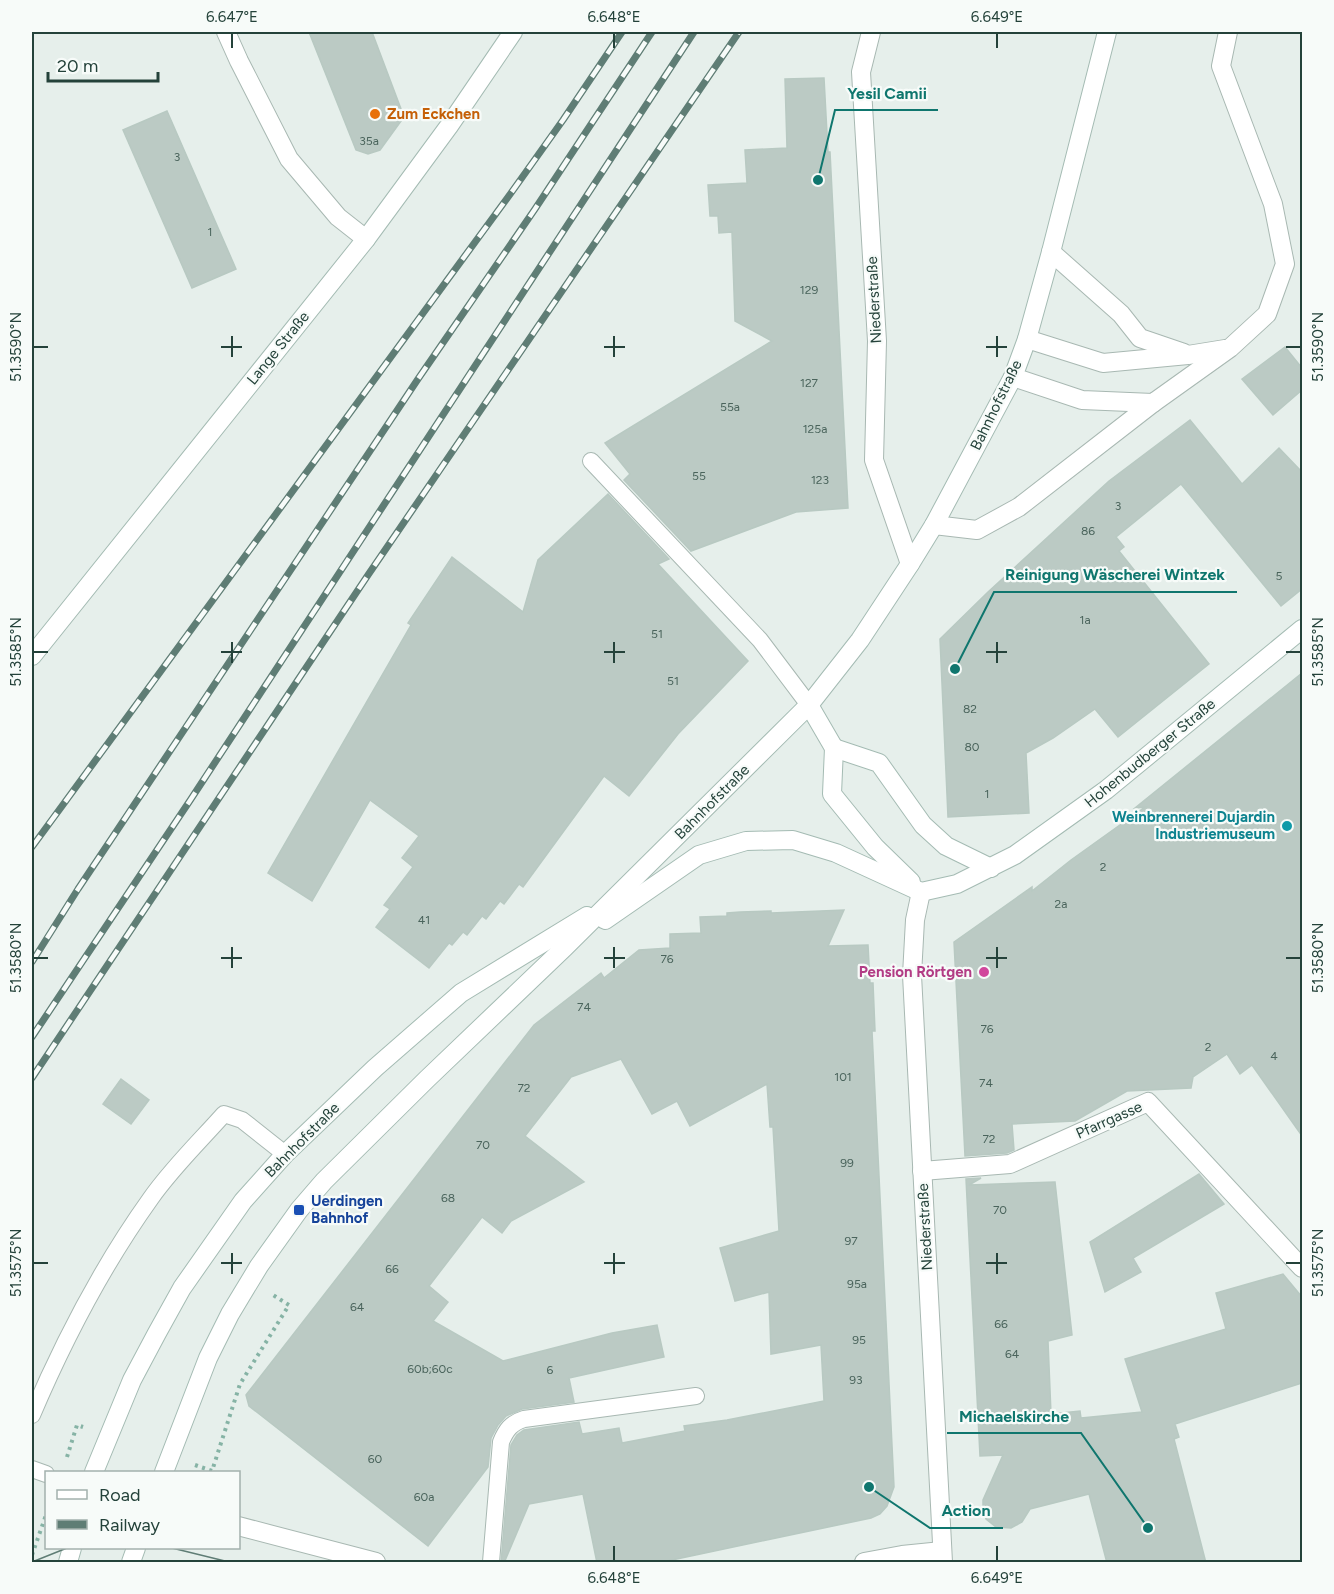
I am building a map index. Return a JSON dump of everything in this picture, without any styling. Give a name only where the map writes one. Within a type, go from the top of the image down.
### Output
[{"type":"street","points":[[226,32],[238,61],[289,159],[338,217],[366,239]]},
{"type":"street","name":"Lange Straße","points":[[32,656],[366,239],[449,126],[513,32]]},
{"type":"street","name":"Niederstraße","points":[[871,32],[861,72],[877,341],[874,460],[910,564]]},
{"type":"street","name":"Bahnhofstraße","points":[[165,1471],[196,1386],[230,1314],[259,1266],[299,1210],[324,1181],[419,1086],[615,899],[808,705],[860,640],[910,564],[934,525],[1013,377],[1027,339],[1052,252],[1107,32]]},
{"type":"street","points":[[934,525],[977,530],[1019,507],[1153,403],[1230,348],[1266,314],[1285,264],[1273,204],[1221,66],[1228,32]]},
{"type":"street","points":[[1052,252],[1121,314],[1140,338],[1188,355]]},
{"type":"street","points":[[1027,339],[1103,363],[1188,355],[1230,348]]},
{"type":"street","points":[[1013,377],[1082,400],[1153,403]]},
{"type":"street","name":"Hohenbudberger Straße","points":[[921,892],[957,884],[991,868],[1036,840],[1106,790],[1302,629]]},
{"type":"street","points":[[808,705],[834,748],[832,794],[875,847],[921,892]]},
{"type":"street","points":[[834,748],[879,763],[923,825],[946,846],[991,868]]},
{"type":"street","points":[[564,948],[699,855],[746,841],[793,840],[837,853],[921,892]]},
{"type":"street","name":"Niederstraße","points":[[921,892],[915,920],[912,975],[942,1557]]},
{"type":"street","name":"Bahnhofstraße","points":[[95,1471],[132,1380],[182,1288],[243,1201],[285,1154],[375,1068],[461,993],[615,899]]},
{"type":"street","name":"Pfarrgasse","points":[[922,1171],[1010,1164],[1148,1102],[1302,1268]]},
{"type":"street","points":[[240,1527],[367,1561]]},
{"type":"street","points":[[864,1563],[902,1555],[942,1557]]},
{"type":"lane","points":[[591,461],[760,640],[808,705]]},
{"type":"lane","points":[[32,1415],[61,1350],[108,1264],[152,1196],[224,1114],[242,1120],[285,1154]]},
{"type":"lane","points":[[491,1563],[501,1442],[506,1431],[514,1422],[696,1396]]},
{"type":"path","points":[[65,1463],[77,1425]]},
{"type":"path","points":[[32,1555],[45,1518]]},
{"type":"building","points":[[309,32],[372,32],[404,117],[380,150],[368,154],[356,150]]},
{"type":"building","points":[[824,78],[828,152],[830,152],[848,508],[796,512],[691,551],[624,480],[630,474],[605,443],[772,341],[735,321],[732,232],[719,233],[718,216],[710,216],[708,185],[747,183],[745,150],[787,148],[785,79]]},
{"type":"building","points":[[167,111],[236,269],[192,288],[123,130]]},
{"type":"building","points":[[1285,347],[1302,368],[1302,390],[1273,415],[1242,379]]},
{"type":"building","points":[[1190,420],[1242,484],[1279,448],[1302,472],[1302,589],[1281,606],[1181,484],[1116,537],[1124,547],[1119,551],[1209,664],[1118,737],[1095,709],[1053,738],[1026,753],[1029,813],[948,817],[940,639],[1109,481]]},
{"type":"building","points":[[608,494],[669,559],[658,564],[748,661],[678,734],[629,796],[604,776],[523,887],[519,884],[504,904],[500,901],[486,919],[482,916],[467,935],[463,932],[452,945],[449,943],[429,968],[376,927],[390,909],[384,905],[413,867],[402,858],[419,836],[370,800],[312,901],[268,873],[411,625],[408,623],[452,557],[523,612],[538,560]]},
{"type":"building","points":[[1302,673],[1302,1136],[1252,1065],[1240,1074],[1227,1054],[1193,1077],[1191,1088],[1127,1091],[1075,1121],[1012,1124],[1014,1150],[1007,1153],[965,1156],[954,942],[1032,887],[1032,891],[1145,807],[1135,808]]},
{"type":"building","points":[[844,910],[828,946],[868,945],[870,983],[873,983],[875,1031],[872,1031],[894,1487],[887,1506],[880,1514],[871,1518],[658,1563],[597,1563],[583,1494],[529,1504],[504,1563],[501,1563],[511,1445],[517,1435],[524,1430],[579,1422],[582,1434],[619,1428],[622,1443],[685,1431],[684,1426],[824,1401],[821,1345],[771,1354],[769,1292],[735,1301],[720,1248],[779,1231],[773,1127],[770,1127],[767,1084],[690,1126],[677,1101],[652,1114],[621,1059],[571,1077],[525,1136],[584,1182],[511,1221],[502,1233],[482,1217],[429,1286],[448,1302],[433,1321],[503,1361],[612,1333],[657,1325],[664,1357],[569,1378],[574,1402],[522,1409],[506,1416],[491,1438],[488,1467],[428,1546],[249,1406],[246,1395],[534,1025],[601,973],[604,978],[639,950],[670,948],[670,934],[701,933],[700,917],[727,916],[727,913],[740,912]]},
{"type":"building","points":[[121,1079],[149,1100],[131,1124],[103,1104]]},
{"type":"building","points":[[1199,1174],[1224,1204],[1133,1258],[1141,1272],[1105,1292],[1090,1242]]},
{"type":"building","points":[[981,1178],[969,1185],[1055,1182],[1072,1335],[1048,1341],[1051,1414],[1080,1411],[1081,1418],[1142,1412],[1125,1359],[1226,1329],[1216,1293],[1283,1274],[1302,1297],[1302,1383],[1175,1424],[1179,1437],[1174,1439],[1206,1563],[1107,1563],[1089,1494],[1030,1509],[1022,1522],[1011,1528],[996,1527],[986,1519],[983,1500],[1003,1455],[980,1456],[966,1179]]},
{"type":"tram line","points":[[32,1562],[64,1549]]},
{"type":"tram line","points":[[176,1549],[229,1562]]},
{"type":"railway","points":[[32,847],[511,193],[622,32]]},
{"type":"railway","points":[[32,962],[78,889],[652,32]]},
{"type":"railway","points":[[32,1037],[191,799],[694,32]]},
{"type":"railway","points":[[32,1078],[368,575],[739,32]]},
{"type":"place","name":"Zum Eckchen","points":[[375,114]]},
{"type":"place","name":"Yesil Camii","points":[[818,180]]},
{"type":"place","name":"Reinigung Wäscherei Wintzek","points":[[955,669]]},
{"type":"place","name":"Weinbrennerei Dujardin Industriemuseum","points":[[1287,826]]},
{"type":"place","name":"Pension Rörtgen","points":[[984,972]]},
{"type":"place","name":"Uerdingen Bahnhof","points":[[299,1210]]},
{"type":"place","name":"Action","points":[[869,1487]]},
{"type":"place","name":"Michaelskirche","points":[[1148,1528]]}]
